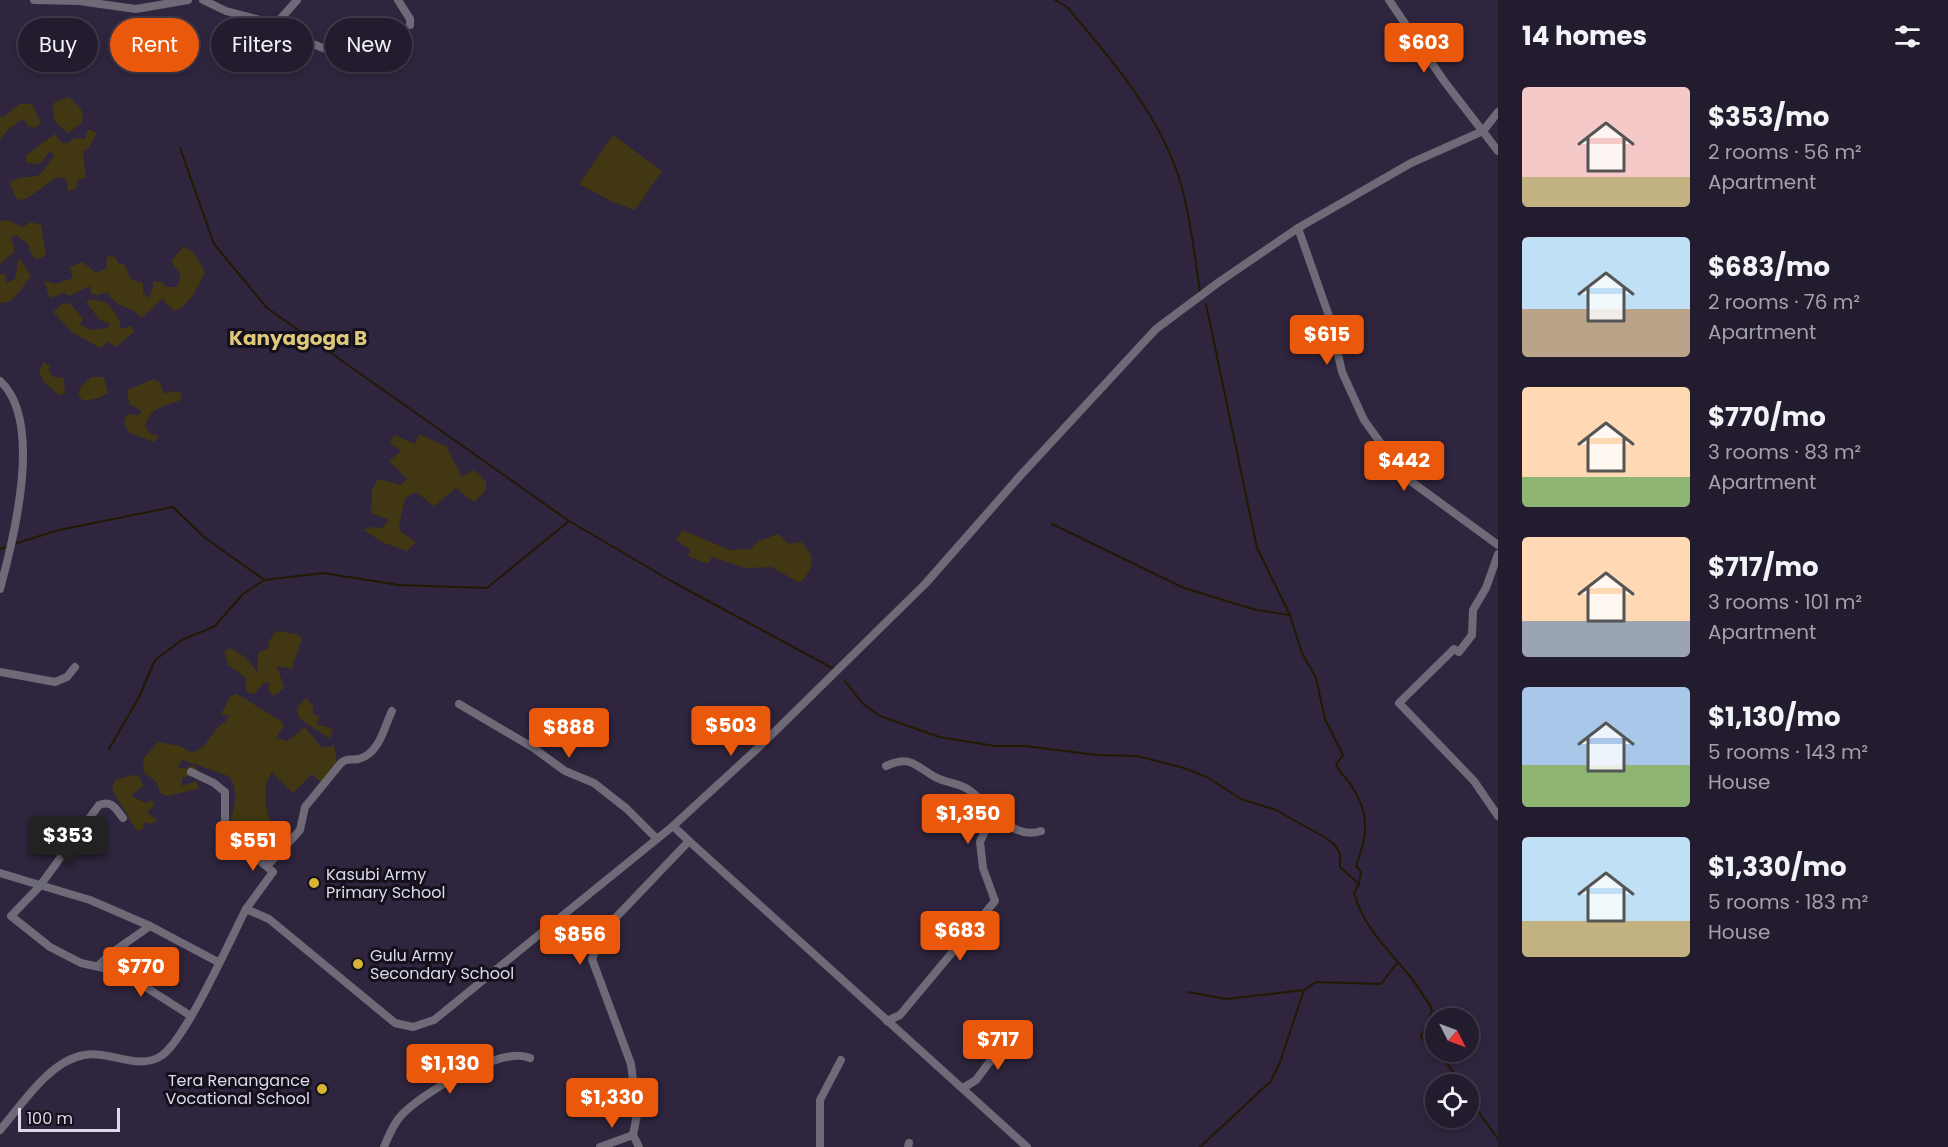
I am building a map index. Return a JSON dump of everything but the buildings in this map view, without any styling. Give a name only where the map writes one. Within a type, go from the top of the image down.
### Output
[{"type":"street","points":[[34,0],[79,1],[136,9],[188,0]]},
{"type":"street","points":[[203,0],[226,11],[253,18]]},
{"type":"street","points":[[281,18],[297,0]]},
{"type":"street","points":[[398,0],[409,18]]},
{"type":"street","points":[[1389,0],[1444,81],[1498,151]]},
{"type":"street","points":[[246,909],[269,919],[395,1023],[413,1027],[434,1020],[673,826],[753,753],[926,583],[1020,476],[1156,329],[1298,228],[1411,163],[1483,131],[1498,112]]},
{"type":"street","points":[[1298,228],[1330,319],[1342,372],[1364,420],[1405,477],[1498,545]]},
{"type":"street","points":[[0,381],[8,388],[17,405],[23,457],[11,537],[0,589]]},
{"type":"street","points":[[1498,554],[1486,588],[1473,610],[1469,641],[1459,652],[1454,650],[1404,696],[1400,703],[1474,781],[1498,816]]},
{"type":"street","points":[[0,672],[55,682],[67,677],[75,667]]},
{"type":"street","points":[[459,704],[532,747],[565,771],[594,783],[627,809],[657,839]]},
{"type":"street","points":[[267,866],[300,830],[305,807],[341,763],[349,758],[360,759],[375,749],[392,711]]},
{"type":"street","points":[[886,766],[900,760],[909,761],[940,779],[966,788],[1013,829],[1026,835],[1041,831]]},
{"type":"street","points":[[0,1130],[57,1068],[79,1056],[90,1054],[137,1061],[159,1058],[170,1049],[191,1016],[246,909],[273,872],[225,831],[225,792],[213,783],[190,772]]},
{"type":"street","points":[[123,818],[112,804],[106,802],[99,805],[39,887],[11,916],[50,947],[81,963],[98,966],[133,979],[191,1016]]},
{"type":"street","points":[[887,1022],[900,1015],[995,901],[985,874],[980,842],[994,811]]},
{"type":"street","points":[[673,826],[1027,1147]]},
{"type":"street","points":[[639,1147],[633,1135],[637,1115],[631,1064],[592,966],[592,954],[602,932],[689,841]]},
{"type":"street","points":[[0,873],[39,887],[90,900],[150,926],[218,962]]},
{"type":"street","points":[[98,966],[110,954],[150,926]]},
{"type":"street","points":[[963,1088],[976,1080],[1016,1027]]},
{"type":"street","points":[[384,1147],[400,1117],[432,1090],[498,1059],[526,1056],[530,1058]]},
{"type":"street","points":[[820,1147],[820,1100],[841,1060]]},
{"type":"street","points":[[600,1147],[633,1135]]},
{"type":"shaded area","points":[[68,97],[80,108],[83,119],[82,123],[68,133],[55,122],[52,107],[55,102]]},
{"type":"shaded area","points":[[20,104],[32,104],[41,123],[35,128],[29,127],[23,119],[7,130],[0,140],[0,115],[2,118]]},
{"type":"shaded area","points":[[88,129],[97,133],[89,148],[83,152],[86,178],[78,180],[76,189],[68,191],[66,178],[57,177],[26,199],[17,200],[9,182],[38,175],[54,155],[50,151],[40,164],[27,163],[25,156],[55,134],[62,143],[68,143],[74,138],[85,139]]},
{"type":"shaded area","points":[[613,135],[662,171],[635,210],[613,202],[579,184]]},
{"type":"shaded area","points":[[7,220],[23,227],[31,222],[41,225],[46,255],[37,260],[30,252],[28,244],[16,235],[11,237],[15,251],[0,264],[0,221]]},
{"type":"shaded area","points":[[184,246],[194,253],[205,272],[189,300],[174,311],[162,299],[142,318],[113,300],[108,292],[98,295],[91,294],[90,286],[69,296],[64,293],[50,298],[44,281],[55,284],[73,278],[70,267],[82,262],[97,273],[106,268],[107,256],[115,257],[119,264],[124,264],[131,279],[143,283],[143,293],[149,298],[153,281],[162,282],[166,287],[177,287],[181,276],[171,261]]},
{"type":"shaded area","points":[[19,257],[31,276],[14,298],[0,303],[0,274],[5,274],[7,283],[15,279]]},
{"type":"shaded area","points":[[92,299],[108,303],[120,321],[120,329],[131,326],[134,332],[116,347],[109,342],[100,348],[72,332],[53,312],[62,304],[70,303],[83,319],[80,324],[90,330],[108,328],[110,324],[99,319],[86,302]]},
{"type":"shaded area","points":[[43,362],[50,366],[49,372],[54,377],[64,378],[65,394],[59,395],[45,383],[39,373]]},
{"type":"shaded area","points":[[91,377],[104,377],[108,393],[99,398],[83,401],[78,395],[82,385]]},
{"type":"shaded area","points":[[154,379],[160,383],[164,394],[171,391],[181,393],[181,400],[158,409],[150,415],[145,427],[151,434],[159,436],[154,442],[130,433],[124,424],[127,414],[139,415],[142,411],[129,404],[127,390]]},
{"type":"shaded area","points":[[419,434],[446,446],[462,477],[473,470],[486,481],[486,490],[474,502],[456,488],[434,506],[416,492],[405,498],[399,525],[401,532],[416,542],[407,551],[382,542],[364,530],[371,527],[382,528],[389,520],[371,513],[372,490],[378,479],[401,485],[407,479],[389,461],[401,451],[390,443],[394,435],[415,444]]},
{"type":"shaded area","points":[[682,530],[730,550],[750,549],[759,541],[778,534],[789,544],[801,542],[806,547],[810,552],[811,567],[800,583],[771,567],[745,568],[712,557],[708,564],[688,556],[690,550],[676,540]]},
{"type":"shaded area","points":[[276,631],[296,634],[302,638],[292,669],[277,666],[284,688],[274,696],[268,690],[269,682],[263,684],[254,694],[247,692],[245,685],[247,679],[228,665],[224,651],[231,648],[246,658],[258,673],[258,653],[269,648],[268,643]]},
{"type":"shaded area","points":[[237,694],[281,721],[284,726],[276,738],[287,741],[305,727],[322,748],[334,745],[338,769],[325,786],[312,774],[293,793],[272,772],[265,792],[268,815],[274,829],[271,834],[228,831],[235,795],[228,776],[183,760],[177,767],[186,769],[193,765],[200,772],[182,778],[182,786],[197,781],[198,789],[167,796],[160,793],[157,783],[144,772],[143,759],[158,742],[180,746],[192,753],[204,746],[216,729],[228,719],[229,716],[221,714],[230,697]]},
{"type":"shaded area","points":[[306,698],[313,706],[313,713],[319,717],[317,724],[333,729],[330,739],[299,718],[297,708]]},
{"type":"shaded area","points":[[132,775],[139,776],[143,786],[131,796],[146,803],[152,800],[154,805],[147,813],[158,820],[150,824],[144,822],[143,829],[137,831],[112,790],[115,780]]},
{"type":"waterway","points":[[1055,0],[1067,7],[1118,69],[1149,114],[1162,138],[1182,188],[1200,292]]},
{"type":"waterway","points":[[180,148],[214,244],[267,308],[569,521],[673,582],[834,669]]},
{"type":"waterway","points":[[1206,304],[1257,548],[1290,615],[1302,653],[1316,678],[1325,719],[1343,755],[1336,765],[1357,795],[1364,815],[1365,834],[1356,866],[1361,872],[1359,884],[1354,893],[1370,927],[1430,1005],[1432,1012],[1421,1037],[1434,1055],[1446,1062],[1455,1074]]},
{"type":"waterway","points":[[14,544],[59,530],[173,507],[204,537],[263,579]]},
{"type":"waterway","points":[[109,749],[138,699],[155,660],[182,640],[215,626],[243,594],[264,580],[323,573],[399,585],[487,588],[569,521]]},
{"type":"waterway","points":[[1052,524],[1184,588],[1256,610],[1290,615]]},
{"type":"waterway","points":[[0,549],[9,546]]},
{"type":"waterway","points":[[845,681],[862,703],[880,716],[939,737],[995,746],[1025,746],[1097,755],[1137,756],[1184,768],[1207,777],[1241,799],[1276,810],[1326,838],[1335,845],[1340,854],[1340,867],[1359,884]]},
{"type":"waterway","points":[[1200,1147],[1271,1081],[1280,1062],[1304,990],[1316,982],[1381,984],[1397,963]]},
{"type":"waterway","points":[[1188,992],[1226,999],[1304,990]]},
{"type":"waterway","points":[[1479,1112],[1498,1139]]},
{"type":"place","name":"Kasubi Army Primary School","points":[[314,883]]},
{"type":"place","name":"Gulu Army Secondary School","points":[[358,964]]},
{"type":"place","name":"Tera Renangance Vocational School","points":[[322,1089]]},
{"type":"district","name":"Kanyagoga B","points":[[298,338]]}]
